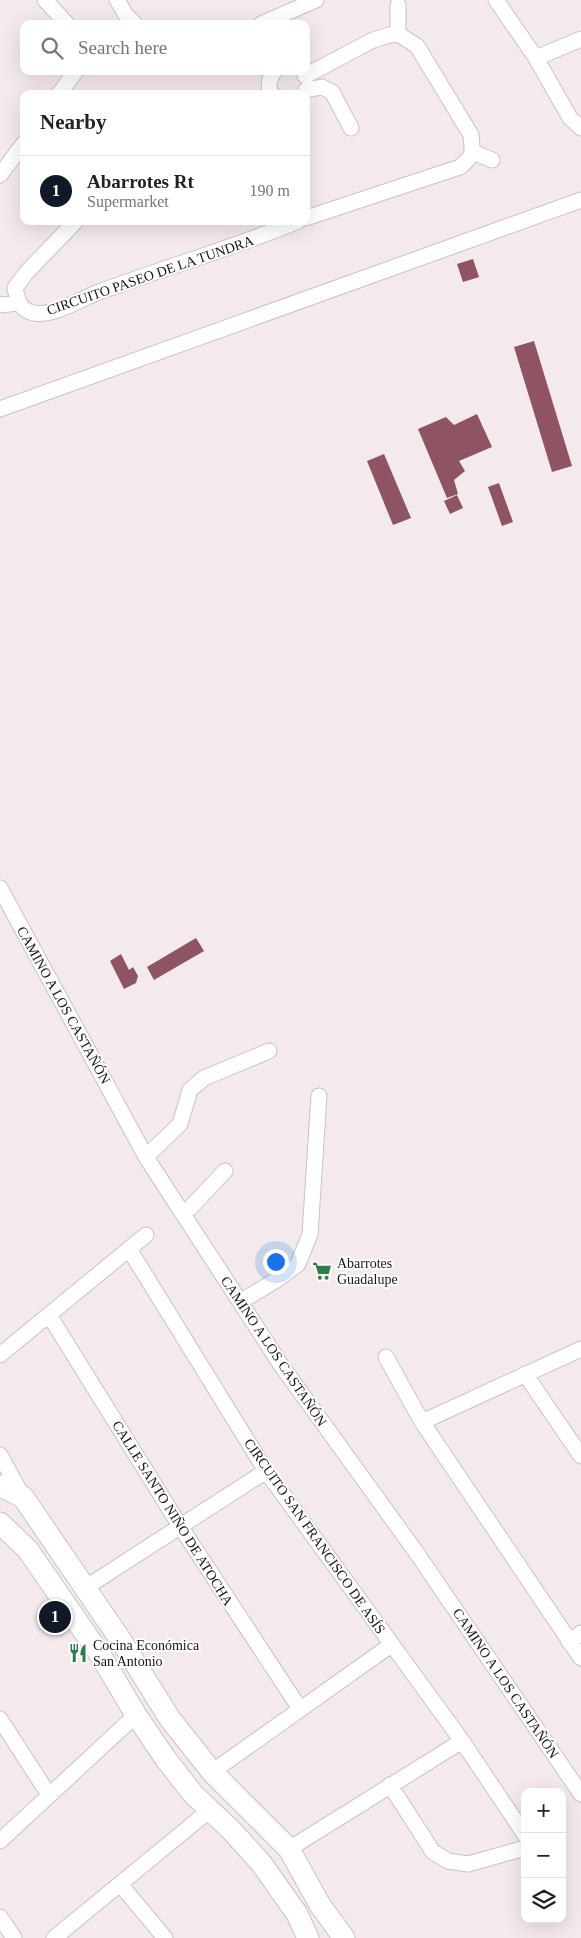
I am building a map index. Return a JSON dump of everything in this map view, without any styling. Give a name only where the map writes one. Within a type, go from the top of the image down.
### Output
[{"type":"street","points":[[44,0],[62,20]]},
{"type":"street","points":[[117,0],[131,20]]},
{"type":"street","points":[[279,20],[316,0]]},
{"type":"street","points":[[496,0],[536,58],[570,118],[581,128]]},
{"type":"street","points":[[398,5],[398,34]]},
{"type":"street","points":[[304,83],[373,40],[398,34],[416,46],[471,135],[473,152],[472,158],[460,167],[310,217]]},
{"type":"street","points":[[536,58],[581,39]]},
{"type":"street","points":[[63,90],[73,75]]},
{"type":"street","points":[[267,90],[272,75]]},
{"type":"street","points":[[304,83],[322,87],[332,92],[351,128]]},
{"type":"street","points":[[0,176],[20,148]]},
{"type":"street","points":[[473,152],[492,160]]},
{"type":"street","points":[[0,409],[581,200]]},
{"type":"street","points":[[0,305],[18,302],[15,288],[26,273],[72,225]]},
{"type":"street","name":"CIRCUITO PASEO DE LA TUNDRA","points":[[18,302],[30,312],[47,314],[263,228],[278,225]]},
{"type":"street","name":"CAMINO A LOS CASTAÑÓN","points":[[0,888],[146,1157],[281,1365],[416,1552],[581,1794]]},
{"type":"street","points":[[146,1157],[180,1124],[190,1090],[204,1078],[269,1051]]},
{"type":"street","points":[[240,1302],[278,1279],[298,1264],[310,1234],[319,1096]]},
{"type":"street","points":[[183,1214],[225,1171]]},
{"type":"street","points":[[0,1355],[146,1235]]},
{"type":"street","name":"CIRCUITO SAN FRANCISCO DE ASÍS","points":[[129,1249],[266,1471],[462,1741],[524,1833]]},
{"type":"street","name":"CALLE SANTO NIÑO DE ATOCHA","points":[[49,1315],[180,1526],[300,1709]]},
{"type":"street","points":[[422,1422],[581,1349]]},
{"type":"street","points":[[386,1357],[422,1422],[575,1637],[581,1658]]},
{"type":"street","points":[[525,1374],[581,1456]]},
{"type":"street","points":[[0,1455],[23,1496],[122,1642],[170,1719],[212,1772],[289,1849],[320,1904],[344,1938]]},
{"type":"street","points":[[85,1588],[266,1471]]},
{"type":"street","points":[[0,1486],[23,1496]]},
{"type":"street","points":[[0,1523],[28,1550],[102,1656],[136,1715],[165,1758],[193,1794],[262,1863],[297,1914],[308,1938]]},
{"type":"street","points":[[102,1656],[122,1642]]},
{"type":"street","points":[[212,1772],[392,1645]]},
{"type":"street","points":[[0,1841],[136,1715]]},
{"type":"street","points":[[0,1719],[49,1796]]},
{"type":"street","points":[[289,1849],[462,1741]]},
{"type":"street","points":[[390,1785],[433,1852],[448,1861],[468,1864],[521,1849]]},
{"type":"street","points":[[54,1938],[210,1810]]},
{"type":"street","points":[[232,1831],[252,1811]]},
{"type":"street","points":[[120,1884],[165,1938]]},
{"type":"street","points":[[0,1917],[14,1938]]},
{"type":"building","points":[[473,259],[479,277],[463,282],[457,264]]},
{"type":"building","points":[[534,341],[572,466],[552,472],[514,347]]},
{"type":"building","points":[[477,414],[492,447],[459,461],[465,471],[454,480],[458,494],[447,498],[418,429],[446,417],[454,425]]},
{"type":"building","points":[[384,454],[411,518],[393,525],[367,461]]},
{"type":"building","points":[[499,483],[513,522],[502,526],[488,487]]},
{"type":"building","points":[[457,495],[463,508],[450,514],[444,501]]},
{"type":"building","points":[[196,938],[204,951],[154,980],[147,967]]},
{"type":"building","points":[[121,954],[129,970],[133,967],[138,976],[136,983],[124,989],[110,961]]},
{"type":"place","name":"Abarrotes Guadalupe","points":[[322,1271]]},
{"type":"place","name":"Abarrotes Rt","points":[[55,1617]]},
{"type":"place","name":"Cocina Económica San Antonio","points":[[78,1653]]}]
